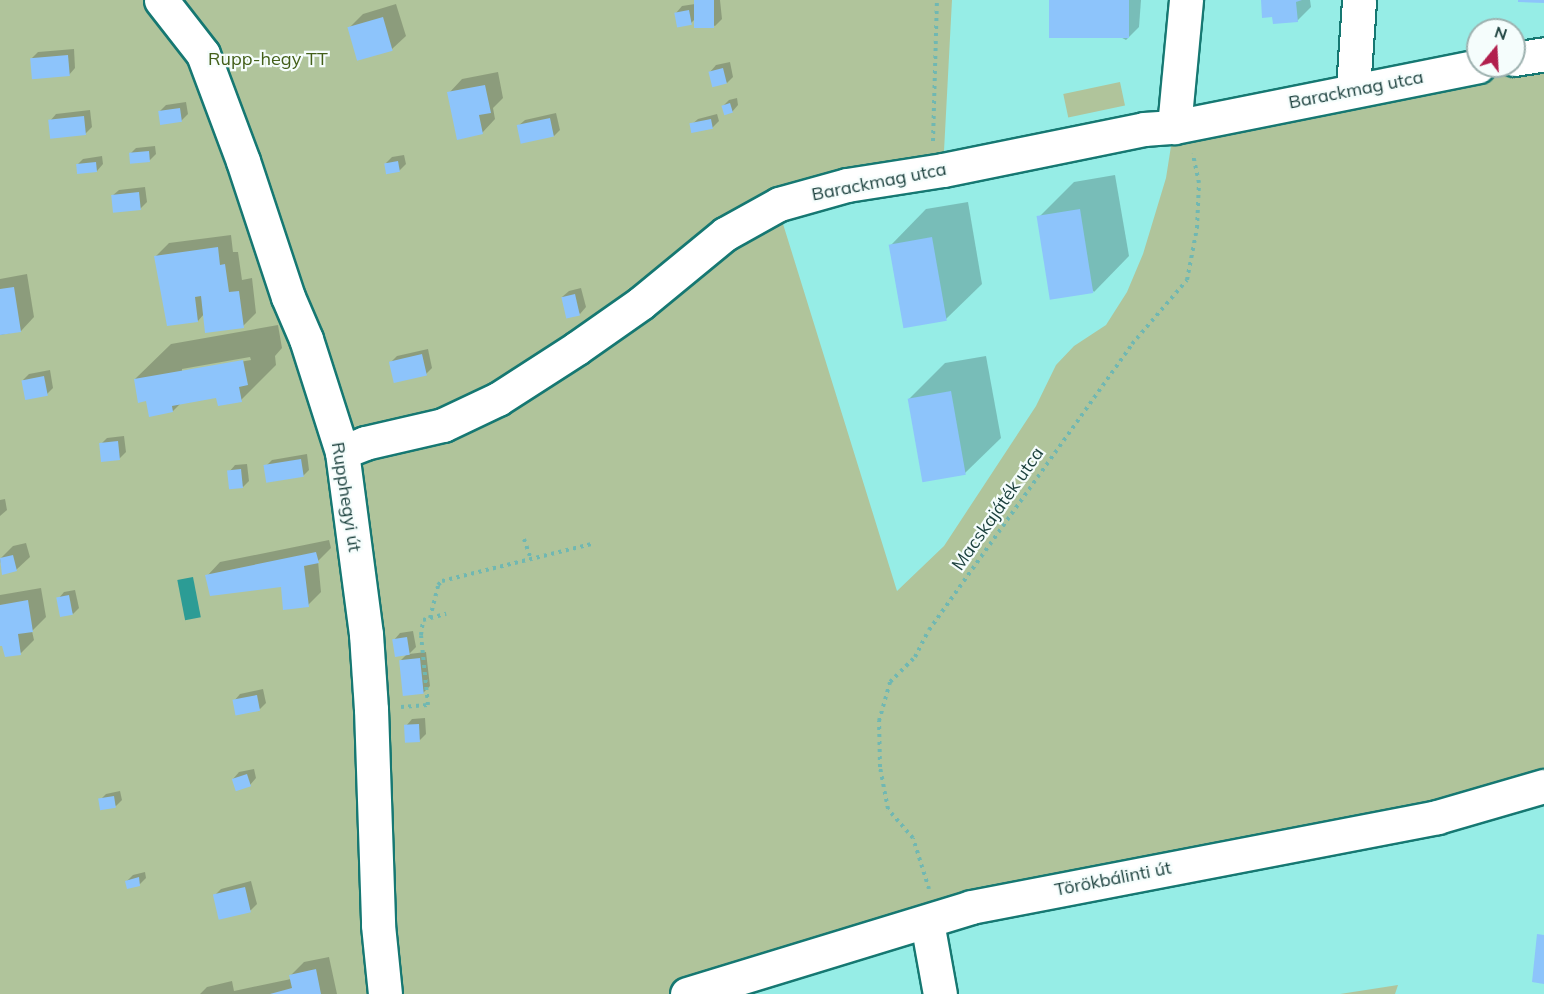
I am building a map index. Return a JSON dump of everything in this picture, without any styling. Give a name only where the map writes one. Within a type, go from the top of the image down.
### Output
[{"type":"street","name":"Rupphegyi út","points":[[160,0],[202,54],[243,161],[288,297],[306,339],[342,452],[366,634],[371,709],[378,925],[385,994]]},
{"type":"street","points":[[1174,127],[1186,0]]},
{"type":"street","points":[[1353,89],[1359,0]]},
{"type":"street","points":[[1526,57],[1544,54]]},
{"type":"street","name":"Barackmag utca","points":[[342,452],[365,443],[443,425],[498,399],[641,303],[725,234],[779,204],[823,190],[1144,129],[1174,127],[1353,89],[1466,68]]},
{"type":"street","name":"Törökbálinti út","points":[[687,994],[979,906],[1437,817],[1544,786]]},
{"type":"street","points":[[927,922],[940,994]]},
{"type":"path","points":[[932,171],[937,0]]},
{"type":"path","name":"Macskajáték utca","points":[[927,922],[932,898],[913,838],[888,810],[880,767],[879,721],[890,682],[915,657],[928,630],[1132,344],[1187,280],[1197,228],[1199,183],[1191,142],[1174,127]]},
{"type":"path","points":[[524,539],[531,559]]},
{"type":"path","points":[[430,618],[438,585],[442,581],[591,544]]},
{"type":"path","points":[[371,709],[428,705],[421,635],[423,620],[446,614]]},
{"type":"green space","name":"Rupp-hegy TT","points":[[0,0],[952,0],[943,170],[779,211],[897,591],[944,546],[1036,406],[1056,365],[1074,346],[1106,325],[1127,292],[1143,254],[1166,178],[1174,127],[1466,68],[1466,78],[1526,78],[1526,61],[1544,54],[1544,786],[971,907],[687,994],[0,994]]},
{"type":"green space","points":[[1120,82],[1125,105],[1068,118],[1063,94]]},
{"type":"green space","points":[[1398,985],[1395,994],[1340,994]]},
{"type":"water","points":[[193,577],[201,617],[185,620],[177,580]]},
{"type":"building","points":[[694,0],[714,0],[714,28],[694,28]]},
{"type":"building","points":[[1049,0],[1129,0],[1129,38],[1049,38]]},
{"type":"building","points":[[1261,0],[1302,0],[1296,2],[1298,22],[1273,24],[1272,17],[1262,18]]},
{"type":"building","points":[[1518,0],[1544,0],[1544,3],[1518,2]]},
{"type":"building","points":[[689,10],[692,25],[677,28],[674,13]]},
{"type":"building","points":[[383,17],[393,51],[357,61],[347,27]]},
{"type":"building","points":[[68,55],[70,76],[32,79],[30,58]]},
{"type":"building","points":[[723,68],[727,84],[712,87],[708,72]]},
{"type":"building","points":[[485,85],[491,113],[479,115],[483,134],[457,140],[447,92]]},
{"type":"building","points":[[730,103],[733,113],[724,115],[721,106]]},
{"type":"building","points":[[180,108],[182,122],[160,125],[158,111]]},
{"type":"building","points":[[84,116],[86,135],[50,139],[48,120]]},
{"type":"building","points":[[550,118],[554,137],[521,144],[517,125]]},
{"type":"building","points":[[711,119],[713,129],[691,133],[689,123]]},
{"type":"building","points":[[149,151],[150,162],[130,164],[129,153]]},
{"type":"building","points":[[398,161],[400,172],[386,174],[384,163]]},
{"type":"building","points":[[96,162],[97,172],[77,174],[76,164]]},
{"type":"building","points":[[139,192],[141,210],[113,213],[111,195]]},
{"type":"building","points":[[1080,209],[1093,293],[1050,300],[1037,216]]},
{"type":"building","points":[[932,237],[947,321],[903,328],[889,245]]},
{"type":"building","points":[[218,247],[220,265],[225,264],[229,292],[239,291],[244,328],[205,333],[201,296],[195,297],[198,322],[167,326],[154,256]]},
{"type":"building","points":[[14,287],[21,332],[0,335],[0,289]]},
{"type":"building","points":[[575,294],[580,315],[566,319],[561,297]]},
{"type":"building","points":[[422,354],[427,375],[394,383],[389,362]]},
{"type":"building","points":[[243,360],[248,385],[239,387],[242,402],[218,406],[216,398],[172,406],[173,412],[149,417],[146,401],[138,403],[134,379]]},
{"type":"building","points":[[44,376],[48,396],[25,400],[21,380]]},
{"type":"building","points":[[951,391],[966,475],[922,482],[908,399]]},
{"type":"building","points":[[118,441],[120,460],[101,462],[99,443]]},
{"type":"building","points":[[301,459],[304,477],[266,483],[263,465]]},
{"type":"building","points":[[241,469],[243,488],[229,489],[227,470]]},
{"type":"building","points":[[316,552],[319,563],[304,566],[309,607],[283,610],[281,587],[210,596],[205,575]]},
{"type":"building","points":[[13,555],[17,571],[2,575],[0,558]]},
{"type":"building","points":[[69,595],[73,615],[60,617],[56,597]]},
{"type":"building","points":[[28,600],[33,632],[18,634],[21,655],[5,657],[2,646],[0,646],[0,605]]},
{"type":"building","points":[[407,637],[410,655],[395,657],[392,639]]},
{"type":"building","points":[[420,658],[424,694],[403,696],[399,660]]},
{"type":"building","points":[[257,695],[260,711],[236,715],[232,700]]},
{"type":"building","points":[[419,724],[420,742],[405,743],[404,725]]},
{"type":"building","points":[[247,774],[251,786],[236,791],[232,779]]},
{"type":"building","points":[[114,796],[116,808],[100,810],[98,799]]},
{"type":"building","points":[[139,877],[140,886],[127,889],[125,881]]},
{"type":"building","points":[[245,887],[251,912],[219,920],[213,894]]},
{"type":"building","points":[[1537,934],[1544,935],[1544,984],[1532,982]]},
{"type":"building","points":[[316,969],[321,994],[270,994],[292,988],[289,975]]}]
